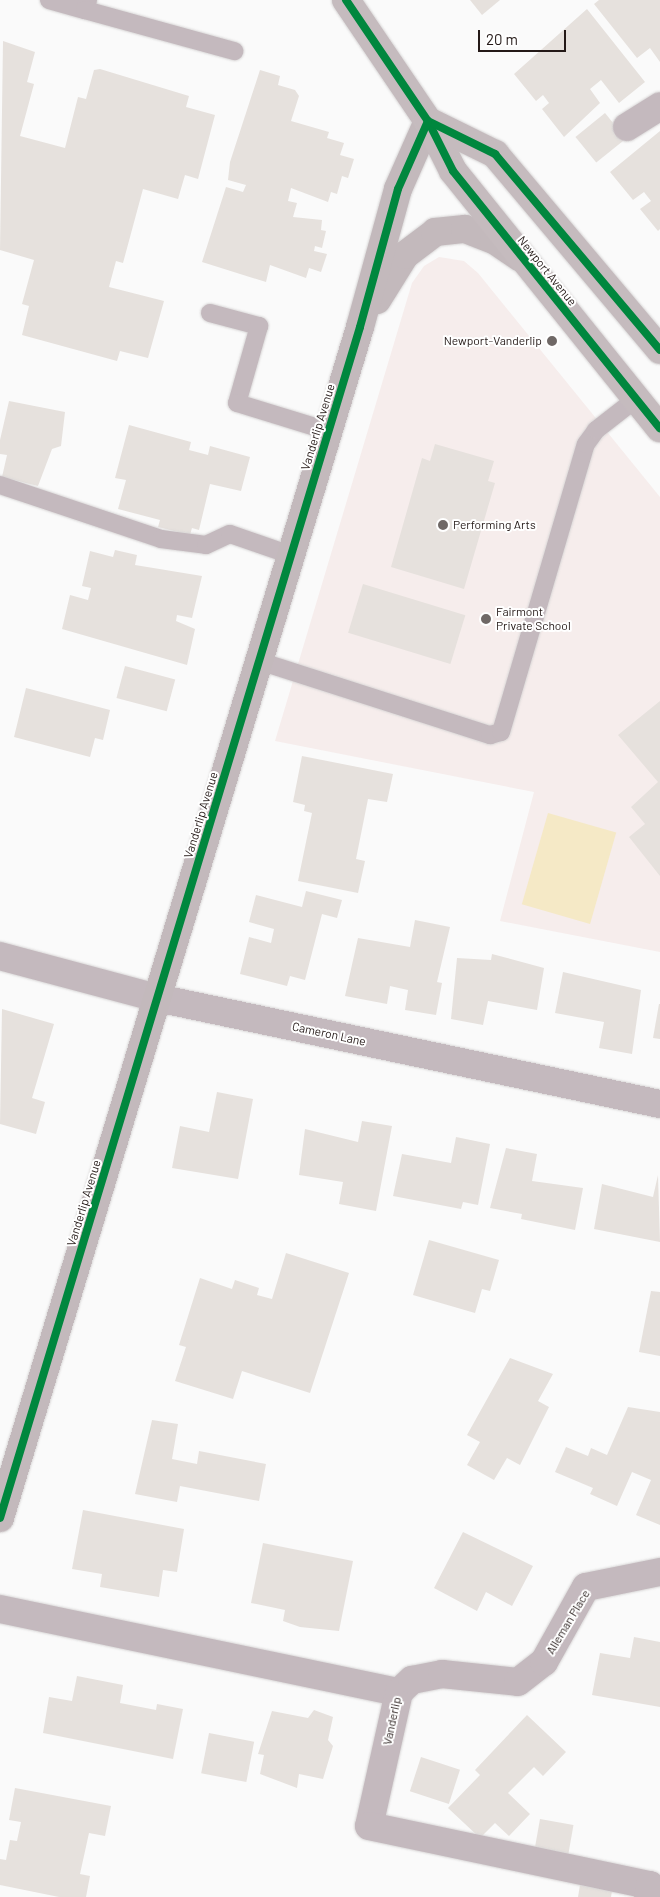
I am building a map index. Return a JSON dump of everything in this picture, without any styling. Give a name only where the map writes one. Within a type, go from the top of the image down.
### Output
[{"type":"main road","name":"Newport Avenue","points":[[346,0],[428,121],[453,171],[660,428]]},
{"type":"main road","name":"Newport Avenue","points":[[428,121],[495,154],[660,350]]},
{"type":"street","points":[[627,127],[660,106]]},
{"type":"street","name":"Vanderlip Avenue","points":[[0,1518],[360,327],[398,189],[428,121]]},
{"type":"street","points":[[360,327],[405,255],[435,232],[465,229],[494,240],[524,260]]},
{"type":"street","name":"Cameron Lane","points":[[0,956],[157,998],[660,1104]]},
{"type":"street","name":"Alleman Place","points":[[400,1692],[412,1680],[442,1674],[518,1682],[544,1662],[586,1587],[660,1572]]},
{"type":"street","name":"Vanderlip","points":[[0,1609],[400,1692],[369,1826],[650,1885],[648,1897]]},
{"type":"lane","points":[[49,0],[87,5],[234,51]]},
{"type":"lane","points":[[210,313],[259,326],[237,404],[328,431]]},
{"type":"lane","points":[[259,661],[490,735],[501,732],[586,444],[596,430],[636,399]]},
{"type":"lane","points":[[0,485],[161,539],[206,545],[230,534],[291,555]]},
{"type":"shaded area","name":"Fairmont Private School","points":[[439,257],[464,261],[478,273],[660,497],[660,952],[500,921],[534,792],[275,741],[412,283],[424,266]]},
{"type":"shaded area","points":[[548,813],[616,833],[590,924],[522,904]]},
{"type":"building","points":[[470,0],[500,0],[482,15]]},
{"type":"building","points":[[599,0],[660,0],[660,62],[650,48],[637,58],[594,4]]},
{"type":"building","points":[[587,9],[645,82],[619,103],[601,80],[590,89],[600,103],[564,137],[542,109],[549,103],[543,95],[536,101],[514,74]]},
{"type":"building","points":[[3,41],[35,52],[27,82],[34,84],[20,136],[65,148],[78,97],[86,99],[94,70],[100,69],[189,96],[186,107],[215,115],[198,179],[185,175],[178,199],[143,189],[123,263],[116,261],[109,287],[164,301],[148,358],[120,351],[117,361],[22,335],[29,306],[22,304],[34,260],[0,250]]},
{"type":"building","points":[[260,70],[280,76],[278,85],[295,90],[299,96],[291,121],[329,132],[327,138],[344,143],[340,155],[354,159],[348,178],[342,176],[337,194],[331,192],[328,202],[291,188],[288,201],[297,203],[293,217],[322,220],[321,230],[326,231],[322,248],[315,246],[314,251],[327,254],[321,272],[309,268],[306,278],[270,265],[266,282],[202,262],[226,187],[243,192],[246,185],[228,180],[230,162]]},
{"type":"building","points":[[605,113],[626,139],[596,163],[575,137]]},
{"type":"building","points":[[660,131],[660,229],[658,231],[640,209],[651,201],[644,192],[633,200],[610,172]]},
{"type":"building","points":[[9,401],[65,412],[61,446],[52,449],[38,486],[2,477],[7,455],[0,454],[0,440]]},
{"type":"building","points":[[129,425],[191,442],[189,450],[208,455],[210,446],[250,457],[241,491],[210,484],[199,530],[192,528],[190,535],[158,527],[160,520],[118,509],[126,480],[115,478]]},
{"type":"building","name":"Performing Arts","points":[[435,444],[494,461],[488,481],[495,483],[464,589],[391,567],[422,458],[430,461]]},
{"type":"building","points":[[115,550],[137,555],[135,565],[202,576],[192,618],[177,615],[176,621],[195,629],[187,665],[62,629],[70,595],[88,600],[91,588],[82,586],[90,551],[113,557]]},
{"type":"building","points":[[363,584],[465,615],[450,664],[348,633]]},
{"type":"building","points":[[125,666],[175,679],[167,711],[116,698]]},
{"type":"building","points":[[26,688],[110,710],[103,740],[95,738],[90,757],[14,737]]},
{"type":"building","points":[[660,701],[660,876],[629,837],[645,824],[631,807],[658,782],[618,735]]},
{"type":"building","points":[[302,756],[393,774],[387,802],[368,799],[356,859],[365,861],[358,893],[298,881],[312,813],[304,811],[305,805],[293,802]]},
{"type":"building","points":[[306,891],[342,900],[337,918],[322,914],[305,980],[290,976],[287,986],[240,974],[249,937],[271,943],[274,929],[249,922],[256,895],[302,907]]},
{"type":"building","points":[[415,920],[450,927],[437,982],[442,983],[436,1015],[405,1010],[408,990],[390,986],[387,1004],[345,996],[358,938],[410,947]]},
{"type":"building","points":[[492,954],[544,968],[537,1010],[488,1001],[483,1025],[451,1019],[457,958],[491,960]]},
{"type":"building","points":[[563,972],[641,990],[632,1054],[599,1048],[604,1022],[555,1013]]},
{"type":"building","points":[[660,1004],[660,1039],[653,1038]]},
{"type":"building","points":[[2,1009],[54,1024],[32,1098],[45,1102],[36,1134],[0,1124]]},
{"type":"building","points":[[217,1092],[253,1099],[238,1179],[172,1168],[180,1126],[209,1132]]},
{"type":"building","points":[[362,1121],[392,1126],[376,1211],[339,1204],[343,1182],[299,1175],[305,1129],[358,1142]]},
{"type":"building","points":[[456,1137],[490,1144],[478,1205],[463,1202],[461,1209],[393,1196],[402,1154],[451,1163]]},
{"type":"building","points":[[506,1148],[537,1154],[532,1181],[583,1188],[575,1230],[521,1219],[522,1214],[490,1208]]},
{"type":"building","points":[[658,1175],[660,1242],[594,1229],[602,1184],[653,1197]]},
{"type":"building","points":[[429,1240],[499,1260],[490,1291],[482,1289],[475,1313],[413,1295]]},
{"type":"building","points":[[286,1253],[349,1273],[310,1393],[242,1371],[233,1399],[175,1381],[186,1347],[179,1345],[200,1278],[232,1289],[235,1280],[259,1288],[257,1295],[272,1299]]},
{"type":"building","points":[[651,1291],[660,1292],[660,1356],[639,1352]]},
{"type":"building","points":[[510,1358],[553,1374],[538,1401],[549,1407],[520,1465],[507,1458],[494,1480],[467,1465],[480,1442],[467,1435]]},
{"type":"building","points":[[628,1407],[660,1412],[660,1525],[636,1515],[651,1480],[632,1472],[617,1506],[590,1494],[593,1488],[555,1472],[566,1447],[588,1456],[591,1448],[607,1455]]},
{"type":"building","points":[[152,1420],[178,1424],[172,1459],[197,1464],[199,1451],[266,1464],[259,1501],[180,1486],[177,1502],[135,1494]]},
{"type":"building","points":[[83,1510],[184,1529],[177,1572],[163,1570],[159,1597],[100,1587],[102,1574],[72,1569]]},
{"type":"building","points":[[463,1532],[533,1566],[512,1606],[486,1592],[477,1611],[434,1588]]},
{"type":"building","points":[[263,1543],[353,1561],[339,1631],[300,1627],[283,1621],[285,1610],[251,1603]]},
{"type":"building","points":[[634,1637],[660,1642],[660,1707],[592,1695],[600,1653],[630,1658]]},
{"type":"building","points":[[77,1676],[123,1685],[120,1703],[156,1710],[157,1704],[183,1709],[173,1759],[43,1733],[49,1697],[72,1701]]},
{"type":"building","points":[[314,1710],[333,1717],[328,1740],[333,1746],[323,1779],[299,1774],[297,1788],[260,1774],[264,1755],[258,1754],[272,1711],[308,1718]]},
{"type":"building","points":[[527,1715],[566,1752],[543,1776],[534,1767],[508,1793],[530,1814],[509,1836],[495,1823],[480,1838],[448,1808],[480,1775],[475,1770]]},
{"type":"building","points":[[209,1733],[254,1742],[246,1782],[201,1773]]},
{"type":"building","points":[[421,1757],[460,1770],[449,1804],[410,1791]]},
{"type":"building","points":[[15,1788],[111,1806],[105,1836],[89,1833],[80,1874],[90,1876],[86,1897],[59,1897],[0,1885],[0,1859],[6,1860],[10,1840],[17,1841],[21,1822],[9,1820]]},
{"type":"building","points":[[540,1819],[573,1825],[568,1854],[535,1849]]},
{"type":"building","points":[[580,1885],[612,1891],[611,1897],[578,1897]]},
{"type":"cycle path","points":[[346,0],[428,121],[453,171],[660,428]]},
{"type":"cycle path","points":[[428,121],[495,154],[660,350]]},
{"type":"cycle path","points":[[0,1518],[360,327],[398,189],[428,121]]},
{"type":"place","name":"Newport-Vanderlip","points":[[552,341]]},
{"type":"place","name":"Performing Arts","points":[[443,525]]},
{"type":"place","name":"Fairmont Private School","points":[[486,619]]}]
